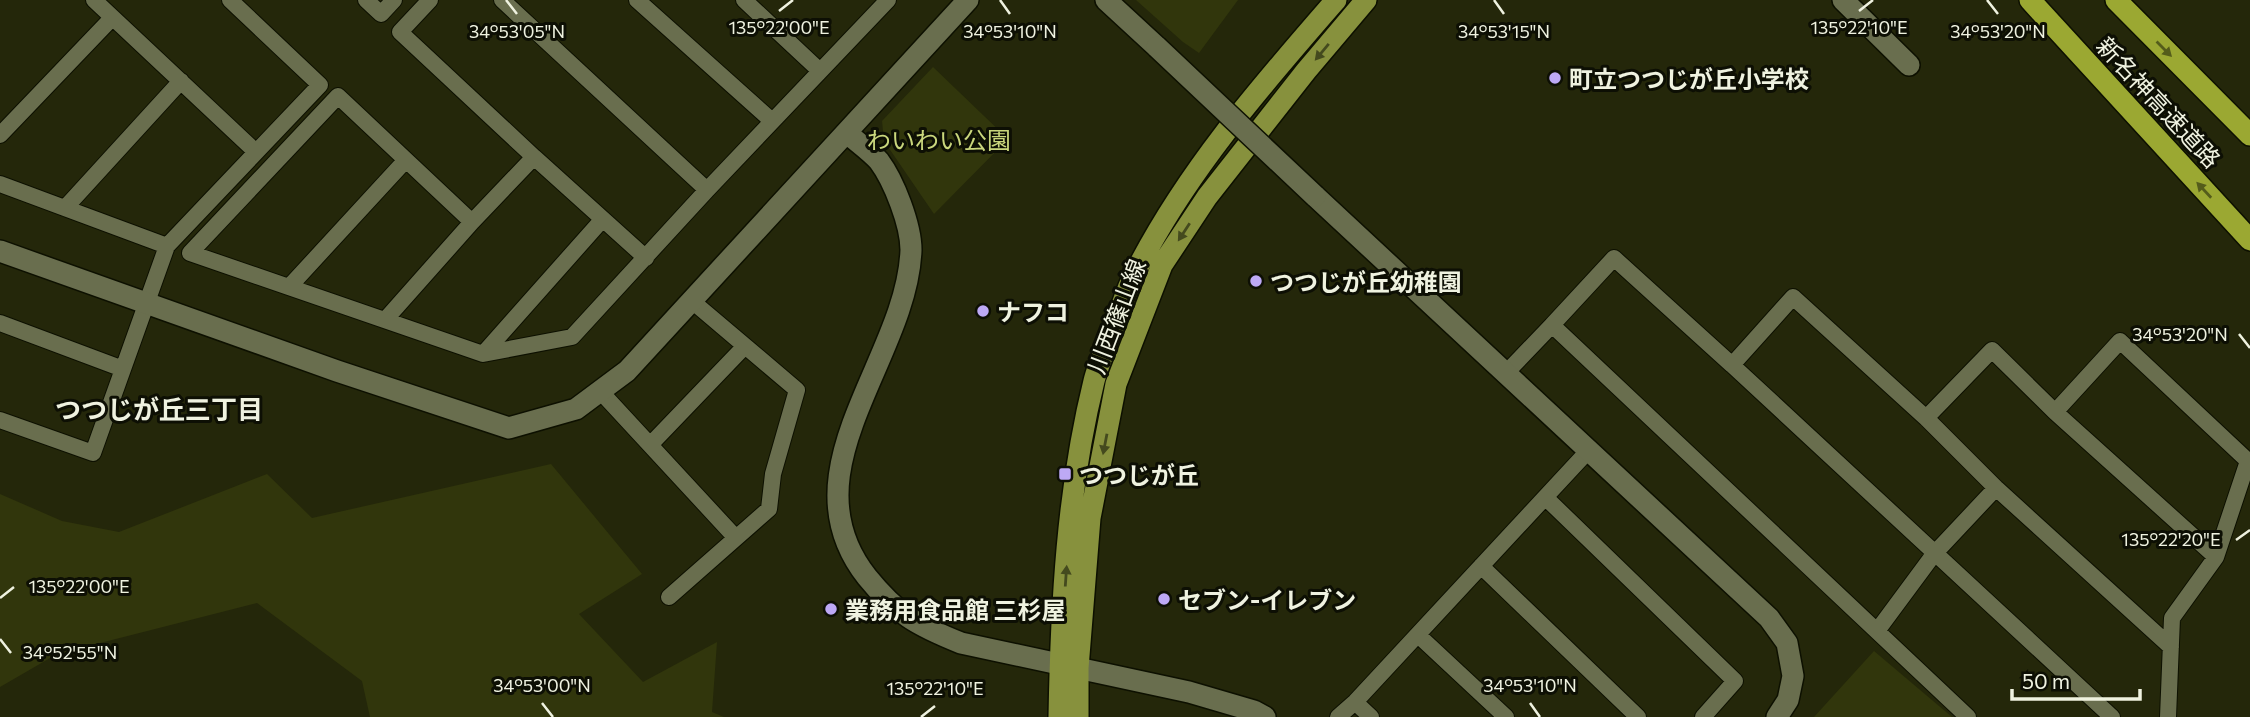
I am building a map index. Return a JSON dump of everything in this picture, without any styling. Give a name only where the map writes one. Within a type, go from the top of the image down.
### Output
[{"type":"highway","name":"新名神高速道路","points":[[2029,0],[2250,240]]},
{"type":"highway","name":"新名神高速道路","points":[[2116,0],[2250,135]]},
{"type":"main road","name":"川西篠山線","points":[[1078,717],[1069,666],[1070,526],[1077,467],[1094,378],[1132,277],[1178,199],[1247,101],[1336,0]]},
{"type":"main road","name":"川西篠山線","points":[[1059,717],[1090,518],[1116,384],[1162,265],[1207,197],[1366,0]]},
{"type":"street","points":[[94,0],[257,152]]},
{"type":"street","points":[[0,420],[93,453],[167,246],[320,85],[230,0]]},
{"type":"street","points":[[366,0],[381,14],[394,0]]},
{"type":"street","points":[[430,0],[400,33],[646,258]]},
{"type":"street","points":[[637,0],[772,121]]},
{"type":"street","points":[[744,0],[820,71]]},
{"type":"street","points":[[0,251],[337,371],[509,428],[576,409],[627,371],[968,0]]},
{"type":"street","points":[[1106,0],[1769,618],[1787,643],[1793,676],[1788,700],[1777,717]]},
{"type":"street","points":[[1843,0],[1909,65]]},
{"type":"street","points":[[472,222],[338,96],[190,253],[483,354],[572,337],[885,1]]},
{"type":"street","points":[[512,3],[707,190]]},
{"type":"street","points":[[0,135],[113,18]]},
{"type":"street","points":[[65,208],[181,82]]},
{"type":"street","points":[[847,133],[878,160],[895,190],[911,247],[906,289],[843,452],[837,502],[843,534],[858,565],[888,603],[924,629],[961,643],[1189,692],[1254,711],[1265,717]]},
{"type":"street","points":[[385,320],[534,157]]},
{"type":"street","points":[[289,287],[405,161]]},
{"type":"street","points":[[0,184],[167,246]]},
{"type":"street","points":[[483,354],[603,220]]},
{"type":"street","points":[[1506,373],[1614,258],[2112,717]]},
{"type":"street","points":[[1732,365],[1793,296],[1926,418],[1996,488],[2171,647]]},
{"type":"street","points":[[669,597],[769,509],[774,474],[797,390],[692,301]]},
{"type":"street","points":[[0,323],[123,369]]},
{"type":"street","points":[[1552,325],[1968,717]]},
{"type":"street","points":[[2055,412],[2120,341],[2249,461],[2216,557],[2172,618],[2168,717]]},
{"type":"street","points":[[650,445],[745,346]]},
{"type":"street","points":[[1926,418],[1992,350],[2055,412],[2216,557]]},
{"type":"street","points":[[601,392],[736,538]]},
{"type":"street","points":[[1338,717],[1418,635],[1589,450]]},
{"type":"street","points":[[1877,631],[1934,554],[1996,488]]},
{"type":"street","points":[[1546,498],[1735,681],[1703,717]]},
{"type":"street","points":[[1481,566],[1638,717]]},
{"type":"street","points":[[1418,635],[1506,717]]},
{"type":"street","points":[[1355,702],[1371,717]]},
{"type":"green space","points":[[1136,0],[1238,0],[1199,53]]},
{"type":"green space","name":"わいわい公園","points":[[933,67],[1008,139],[934,214],[884,141],[882,121]]},
{"type":"green space","points":[[551,464],[642,574],[579,614],[643,682],[717,642],[712,712],[724,717],[370,717],[362,681],[257,603],[57,654],[0,687],[0,494],[62,521],[119,532],[267,474],[312,518]]},
{"type":"green space","points":[[1874,651],[1952,717],[1814,717]]},
{"type":"place","name":"町立つつじが丘小学校","points":[[1555,78]]},
{"type":"place","name":"つつじが丘幼稚園","points":[[1256,281]]},
{"type":"place","name":"ナフコ","points":[[983,311]]},
{"type":"place","name":"つつじが丘","points":[[1065,474]]},
{"type":"place","name":"セブン-イレブン","points":[[1164,599]]},
{"type":"place","name":"業務用食品館 三杉屋","points":[[831,609]]},
{"type":"district","name":"つつじが丘三丁目","points":[[159,408]]}]
